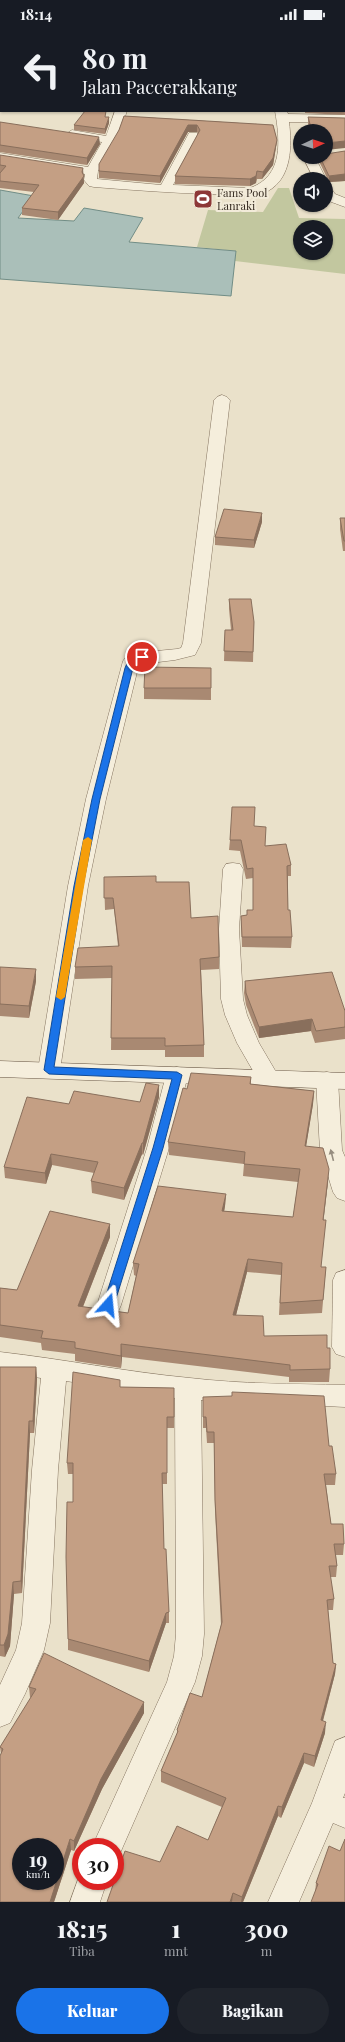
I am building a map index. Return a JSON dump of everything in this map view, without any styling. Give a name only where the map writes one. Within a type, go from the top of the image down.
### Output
[{"type":"main road","points":[[0,1069],[268,1077],[336,1081]]},
{"type":"street","points":[[121,112],[110,140],[92,171],[91,182],[165,189],[236,192],[259,191],[268,186],[278,174],[282,167],[284,157],[282,115],[345,119]]},
{"type":"street","points":[[58,132],[110,140]]},
{"type":"street","points":[[165,189],[193,136]]},
{"type":"street","points":[[284,157],[293,156]]},
{"type":"street","points":[[0,157],[92,171]]},
{"type":"street","points":[[333,198],[345,203]]},
{"type":"street","points":[[49,1070],[78,886],[96,799],[129,668],[132,661],[142,657],[180,655],[189,651],[192,643],[222,400]]},
{"type":"street","points":[[233,869],[230,929],[232,999],[236,1015],[248,1043],[268,1077]]},
{"type":"street","points":[[108,1305],[158,1148],[177,1075]]},
{"type":"street","points":[[336,1081],[331,1150],[345,1192]]},
{"type":"street","points":[[345,1280],[345,1347]]},
{"type":"street","points":[[0,1362],[55,1368],[188,1389],[236,1393],[345,1396]]},
{"type":"street","points":[[0,1713],[8,1684],[30,1650],[36,1623],[45,1470],[55,1368]]},
{"type":"street","points":[[111,1838],[181,1682],[188,1656],[190,1634],[188,1389]]},
{"type":"street","points":[[283,1902],[336,1809],[345,1751]]},
{"type":"street","points":[[85,1902],[89,1890]]},
{"type":"green space","points":[[278,188],[289,188],[293,200],[293,212],[297,212],[299,218],[345,219],[345,274],[235,261],[235,251],[197,247],[208,210],[263,212]]},
{"type":"water","points":[[0,190],[34,196],[18,218],[74,221],[84,208],[143,218],[129,242],[236,251],[231,296],[0,279]]},
{"type":"building","points":[[84,112],[106,112],[105,117],[109,117],[105,129],[74,125]]},
{"type":"building","points":[[124,116],[273,125],[277,140],[273,158],[263,172],[257,171],[256,176],[250,179],[175,176],[200,130],[197,125],[188,125],[160,176],[99,171],[99,164],[119,130]]},
{"type":"building","points":[[308,117],[345,118],[345,141],[333,142],[333,124],[310,124]]},
{"type":"building","points":[[0,122],[99,137],[87,158],[0,145]]},
{"type":"building","points":[[345,151],[345,174],[333,176],[333,172],[327,172],[323,164],[333,164],[333,153]]},
{"type":"building","points":[[0,155],[83,168],[82,172],[84,176],[58,212],[22,208],[39,185],[0,181],[0,173],[6,166],[0,165]]},
{"type":"building","points":[[224,509],[262,513],[254,540],[215,537]]},
{"type":"building","points":[[340,518],[345,518],[345,541],[344,541]]},
{"type":"building","points":[[229,599],[251,599],[254,622],[253,652],[224,651],[225,630],[233,630]]},
{"type":"building","points":[[145,667],[211,668],[211,688],[144,688]]},
{"type":"building","points":[[232,807],[255,807],[254,826],[266,827],[265,846],[286,844],[291,865],[287,866],[288,910],[290,910],[292,937],[242,937],[241,916],[247,915],[247,910],[253,910],[253,868],[247,869],[241,840],[230,840]]},
{"type":"building","points":[[156,876],[156,882],[189,882],[191,918],[218,916],[219,957],[200,959],[204,1045],[165,1046],[165,1038],[111,1038],[112,966],[75,967],[78,948],[119,946],[113,898],[104,898],[104,877]]},
{"type":"building","points":[[0,967],[36,969],[29,1006],[0,1004]]},
{"type":"building","points":[[332,972],[345,1011],[345,1027],[316,1031],[312,1019],[259,1027],[246,993],[245,981]]},
{"type":"building","points":[[191,1073],[251,1077],[250,1084],[314,1091],[305,1146],[323,1148],[329,1169],[323,1220],[326,1220],[321,1267],[326,1267],[323,1300],[280,1303],[282,1263],[248,1259],[233,1315],[263,1316],[264,1336],[327,1335],[327,1348],[330,1348],[330,1369],[290,1370],[290,1365],[121,1344],[121,1356],[75,1348],[75,1342],[41,1338],[43,1331],[0,1325],[0,1288],[17,1290],[50,1211],[110,1224],[78,1306],[128,1313],[139,1264],[133,1263],[158,1186],[226,1194],[222,1211],[293,1217],[300,1169],[244,1164],[245,1152],[168,1142],[183,1088],[187,1089]]},
{"type":"building","points":[[146,1083],[159,1085],[143,1143],[124,1188],[91,1181],[98,1162],[51,1154],[45,1173],[4,1167],[27,1097],[69,1104],[74,1091],[140,1102]]},
{"type":"building","points":[[0,1367],[36,1367],[33,1421],[29,1421],[21,1581],[13,1582],[8,1634],[4,1645],[0,1645]]},
{"type":"building","points":[[73,1372],[120,1380],[120,1387],[174,1388],[174,1417],[167,1417],[167,1473],[162,1473],[164,1549],[166,1549],[169,1612],[166,1613],[149,1661],[68,1639],[66,1557],[67,1502],[73,1502],[73,1463],[67,1463]]},
{"type":"building","points":[[232,1392],[324,1396],[329,1446],[332,1446],[336,1474],[324,1474],[331,1524],[343,1524],[344,1544],[334,1544],[337,1566],[329,1566],[334,1599],[327,1600],[333,1663],[336,1664],[321,1720],[326,1722],[315,1756],[304,1753],[282,1807],[278,1806],[242,1897],[233,1893],[230,1902],[107,1902],[111,1890],[124,1890],[125,1851],[160,1862],[177,1826],[208,1840],[226,1798],[161,1771],[178,1731],[177,1730],[190,1693],[202,1697],[222,1622],[215,1500],[214,1432],[207,1432],[206,1417],[203,1417],[203,1397],[232,1396]]},
{"type":"building","points":[[44,1653],[144,1702],[101,1779],[75,1838],[72,1838],[72,1840],[70,1839],[64,1858],[64,1838],[12,1838],[12,1890],[54,1890],[50,1902],[0,1902],[0,1756],[3,1749],[0,1747],[36,1689],[29,1687]]},
{"type":"building","points":[[345,1839],[345,1902],[311,1902],[329,1846],[340,1851]]},
{"type":"slow traffic","points":[[61,997],[78,886],[88,840]]},
{"type":"place","name":"Fams Pool Lanraki","points":[[203,199]]},
{"type":"route","points":[[108,1305],[158,1148],[172,1101],[177,1075],[49,1070],[78,886],[96,799],[129,668],[132,661],[142,657]]}]
